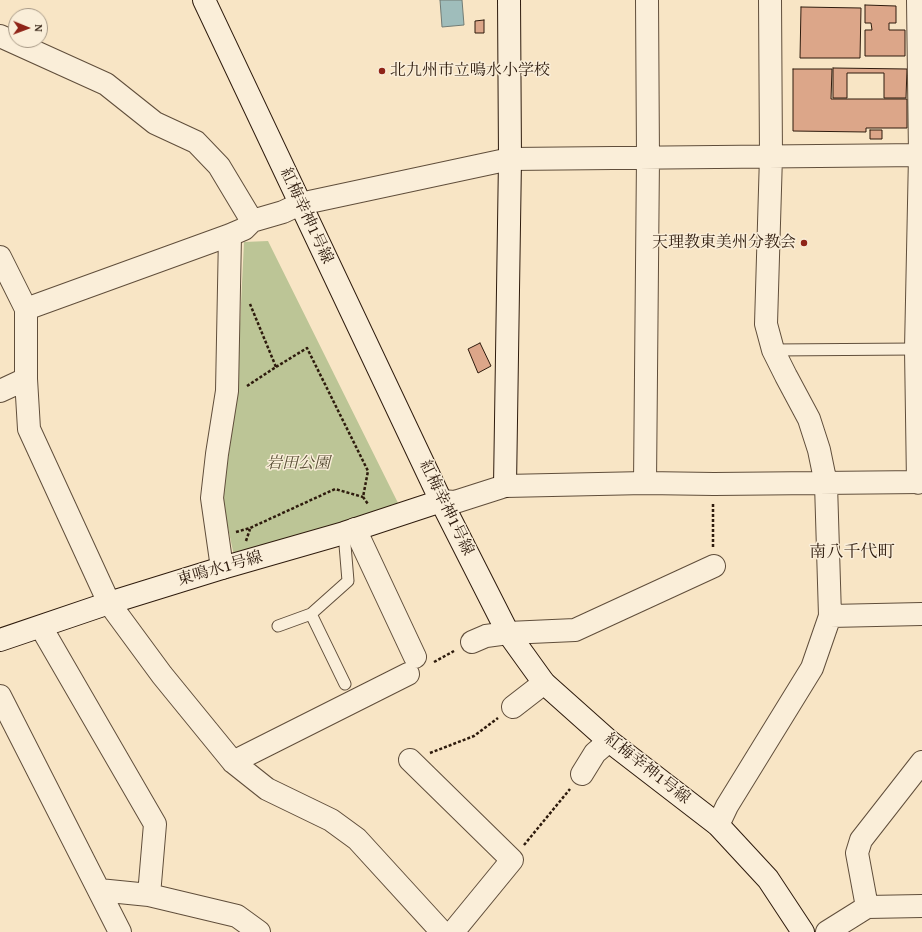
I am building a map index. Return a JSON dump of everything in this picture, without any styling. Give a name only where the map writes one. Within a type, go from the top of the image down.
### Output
[{"type":"street","name":"紅梅幸神1号線","points":[[204,0],[441,501],[508,633],[544,683],[610,740],[718,825],[768,878],[803,932]]},
{"type":"street","points":[[505,486],[510,159],[509,0]]},
{"type":"street","points":[[645,483],[648,157],[647,0]]},
{"type":"street","points":[[718,825],[727,806],[812,668],[830,616],[826,484],[809,419],[773,350],[766,324],[771,156],[770,0]]},
{"type":"street","points":[[918,0],[921,155],[916,349],[920,482]]},
{"type":"street","points":[[0,36],[106,84],[155,123],[196,142],[219,166],[252,221]]},
{"type":"street","points":[[26,310],[230,235],[244,229],[252,221],[283,212],[300,204],[510,159],[921,155]]},
{"type":"street","points":[[222,568],[212,498],[217,454],[227,392],[230,235]]},
{"type":"street","points":[[0,256],[26,310],[26,379],[29,429],[109,603],[162,676],[233,762],[267,789],[331,820],[357,839],[442,932]]},
{"type":"street","points":[[0,391],[26,379]]},
{"type":"street","name":"東鳴水1号線","points":[[0,640],[109,603],[349,531],[441,501],[455,502],[505,486],[645,483],[714,492],[826,484],[920,482]]},
{"type":"street","points":[[233,762],[411,665],[349,531]]},
{"type":"street","points":[[472,642],[486,636],[508,633],[575,630],[714,566]]},
{"type":"street","points":[[830,616],[922,614]]},
{"type":"street","points":[[41,626],[154,824],[149,895]]},
{"type":"street","points":[[513,707],[544,683]]},
{"type":"street","points":[[0,696],[120,932]]},
{"type":"street","points":[[582,774],[595,753],[610,740]]},
{"type":"street","points":[[410,760],[512,860],[453,932]]},
{"type":"street","points":[[867,907],[857,853],[861,840],[922,762]]},
{"type":"street","points":[[99,890],[149,895],[237,916],[259,932]]},
{"type":"street","points":[[827,932],[867,907],[922,906]]},
{"type":"lane","points":[[773,350],[916,349]]},
{"type":"lane","points":[[278,626],[311,614],[348,582],[349,531]]},
{"type":"lane","points":[[311,614],[344,684]]},
{"type":"path","points":[[248,299],[276,367]]},
{"type":"path","points":[[227,392],[240,390],[307,348],[368,471],[363,497],[377,522]]},
{"type":"path","points":[[217,536],[250,528],[335,489],[363,497]]},
{"type":"path","points":[[714,492],[714,566]]},
{"type":"path","points":[[411,665],[472,642]]},
{"type":"path","points":[[410,760],[474,736],[513,707]]},
{"type":"path","points":[[512,860],[582,774]]},
{"type":"green space","name":"岩田公園","points":[[268,241],[400,507],[234,556],[223,504],[226,472],[236,406],[244,242]]},
{"type":"water","points":[[440,0],[462,0],[464,25],[442,27]]},
{"type":"building","points":[[865,5],[896,6],[896,23],[889,23],[889,30],[905,30],[905,56],[865,56],[865,30],[872,30],[871,23],[865,23]]},
{"type":"building","points":[[801,7],[861,8],[860,58],[800,58]]},
{"type":"building","points":[[484,20],[484,33],[475,33],[475,21]]},
{"type":"building","points":[[833,68],[907,69],[906,98],[884,98],[884,73],[847,73],[847,98],[833,98]]},
{"type":"building","points":[[793,69],[832,69],[831,99],[907,99],[907,128],[866,128],[866,132],[793,131]]},
{"type":"building","points":[[870,130],[882,130],[882,139],[870,139]]},
{"type":"building","points":[[480,343],[491,366],[478,373],[468,349]]},
{"type":"place","name":"北九州市立鳴水小学校","points":[[382,71]]},
{"type":"place","name":"天理教東美州分教会","points":[[804,243]]},
{"type":"district","name":"南八千代町","points":[[852,553]]}]
